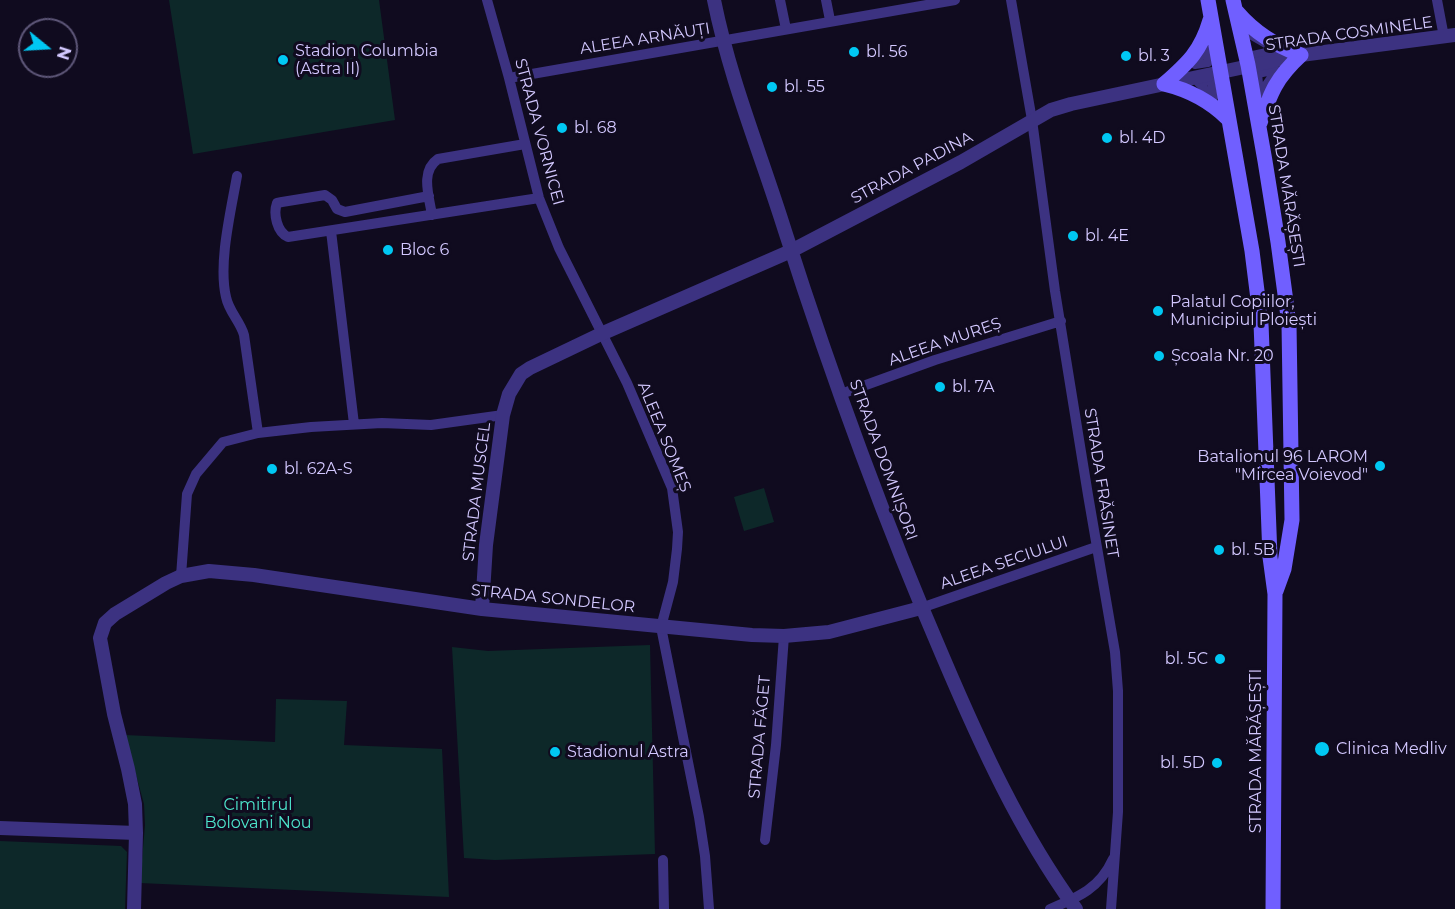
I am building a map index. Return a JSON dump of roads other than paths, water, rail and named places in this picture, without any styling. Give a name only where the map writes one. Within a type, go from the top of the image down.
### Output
[{"type":"main road","points":[[1234,5],[1262,36],[1274,44],[1301,55],[1274,85],[1259,126]]},
{"type":"main road","name":"STRADA MĂRĂȘEȘTI","points":[[1234,5],[1259,126],[1278,242],[1289,335],[1292,520],[1284,569],[1275,594]]},
{"type":"main road","points":[[1164,84],[1196,52],[1204,38],[1209,8]]},
{"type":"main road","name":"STRADA MĂRĂȘEȘTI","points":[[1209,8],[1213,72],[1228,119],[1252,251],[1261,323],[1270,557],[1275,594],[1273,909]]},
{"type":"main road","points":[[1164,84],[1202,98],[1228,119]]},
{"type":"street","name":"STRADA VORNICEI","points":[[487,0],[539,198],[559,248],[601,334]]},
{"type":"street","name":"STRADA DOMNIȘORI","points":[[714,0],[722,41],[791,251],[841,394],[921,608],[1005,792],[1039,854],[1073,904]]},
{"type":"street","points":[[780,0],[786,28]]},
{"type":"street","points":[[826,0],[830,21]]},
{"type":"street","name":"ALEEA ARNĂUȚI","points":[[509,78],[955,0]]},
{"type":"street","name":"STRADA FRĂSINET","points":[[1011,0],[1032,120],[1060,321],[1096,547],[1115,652],[1119,777],[1111,909]]},
{"type":"street","points":[[1437,0],[1449,36]]},
{"type":"street","name":"STRADA COSMINELE","points":[[1248,65],[1301,55],[1449,36]]},
{"type":"street","name":"STRADA PADINA","points":[[601,334],[791,251],[961,162],[1052,110],[1248,65]]},
{"type":"street","points":[[432,215],[428,169],[438,159],[525,144]]},
{"type":"street","points":[[237,176],[226,243],[224,286],[228,306],[244,335],[258,433]]},
{"type":"street","points":[[181,576],[187,494],[196,474],[223,442],[258,433],[354,424],[336,230],[337,209],[332,200],[325,195],[277,203],[275,208],[279,230],[288,237],[336,230],[539,198]]},
{"type":"street","points":[[337,209],[345,212],[429,196]]},
{"type":"street","name":"ALEEA MUREȘ","points":[[841,394],[935,360],[1060,321]]},
{"type":"street","name":"STRADA MUSCEL","points":[[482,609],[487,533],[503,415],[509,394],[521,374],[530,368],[601,334]]},
{"type":"street","name":"ALEEA SOMEȘ","points":[[601,334],[627,383],[672,488],[678,532],[677,549],[673,582],[661,627]]},
{"type":"street","name":"STRADA MUSCEL","points":[[354,424],[430,425],[503,415]]},
{"type":"street","name":"ALEEA SECIULUI","points":[[921,608],[1096,547]]},
{"type":"street","name":"STRADA SONDELOR","points":[[134,909],[135,804],[114,714],[100,638],[105,623],[115,614],[146,593],[181,576],[209,571],[254,575],[482,609],[661,627],[784,636],[829,632],[921,608]]},
{"type":"street","points":[[661,627],[699,817],[709,909]]},
{"type":"street","name":"STRADA FĂGET","points":[[765,840],[776,745],[784,636]]},
{"type":"street","points":[[0,828],[136,833]]},
{"type":"street","name":"STRADA FRĂSINET","points":[[1050,909],[1073,904],[1098,884],[1109,869],[1116,851]]},
{"type":"street","points":[[663,860],[664,909]]},
{"type":"place","name":"bl. 56","points":[[854,52]]},
{"type":"place","name":"bl. 3","points":[[1126,56]]},
{"type":"place","name":"Stadion Columbia (Astra II)","points":[[283,60]]},
{"type":"place","name":"bl. 55","points":[[772,87]]},
{"type":"place","name":"bl. 68","points":[[562,128]]},
{"type":"place","name":"bl. 4D","points":[[1107,138]]},
{"type":"place","name":"bl. 4E","points":[[1073,236]]},
{"type":"place","name":"Bloc 6","points":[[388,250]]},
{"type":"place","name":"Palatul Copiilor, Municipiul Ploiești","points":[[1158,311]]},
{"type":"place","name":"Școala Nr. 20","points":[[1159,356]]},
{"type":"place","name":"bl. 7A","points":[[940,387]]},
{"type":"place","name":"Batalionul 96 LAROM \"Mircea Voievod\"","points":[[1380,466]]},
{"type":"place","name":"bl. 62A-S","points":[[272,469]]},
{"type":"place","name":"bl. 5B","points":[[1219,550]]},
{"type":"place","name":"bl. 5C","points":[[1220,659]]},
{"type":"place","name":"Clinica Medliv","points":[[1322,749]]},
{"type":"place","name":"Stadionul Astra","points":[[555,752]]},
{"type":"place","name":"bl. 5D","points":[[1217,763]]},
{"type":"park label","name":"Cimitirul Bolovani Nou","points":[[258,814]]}]
